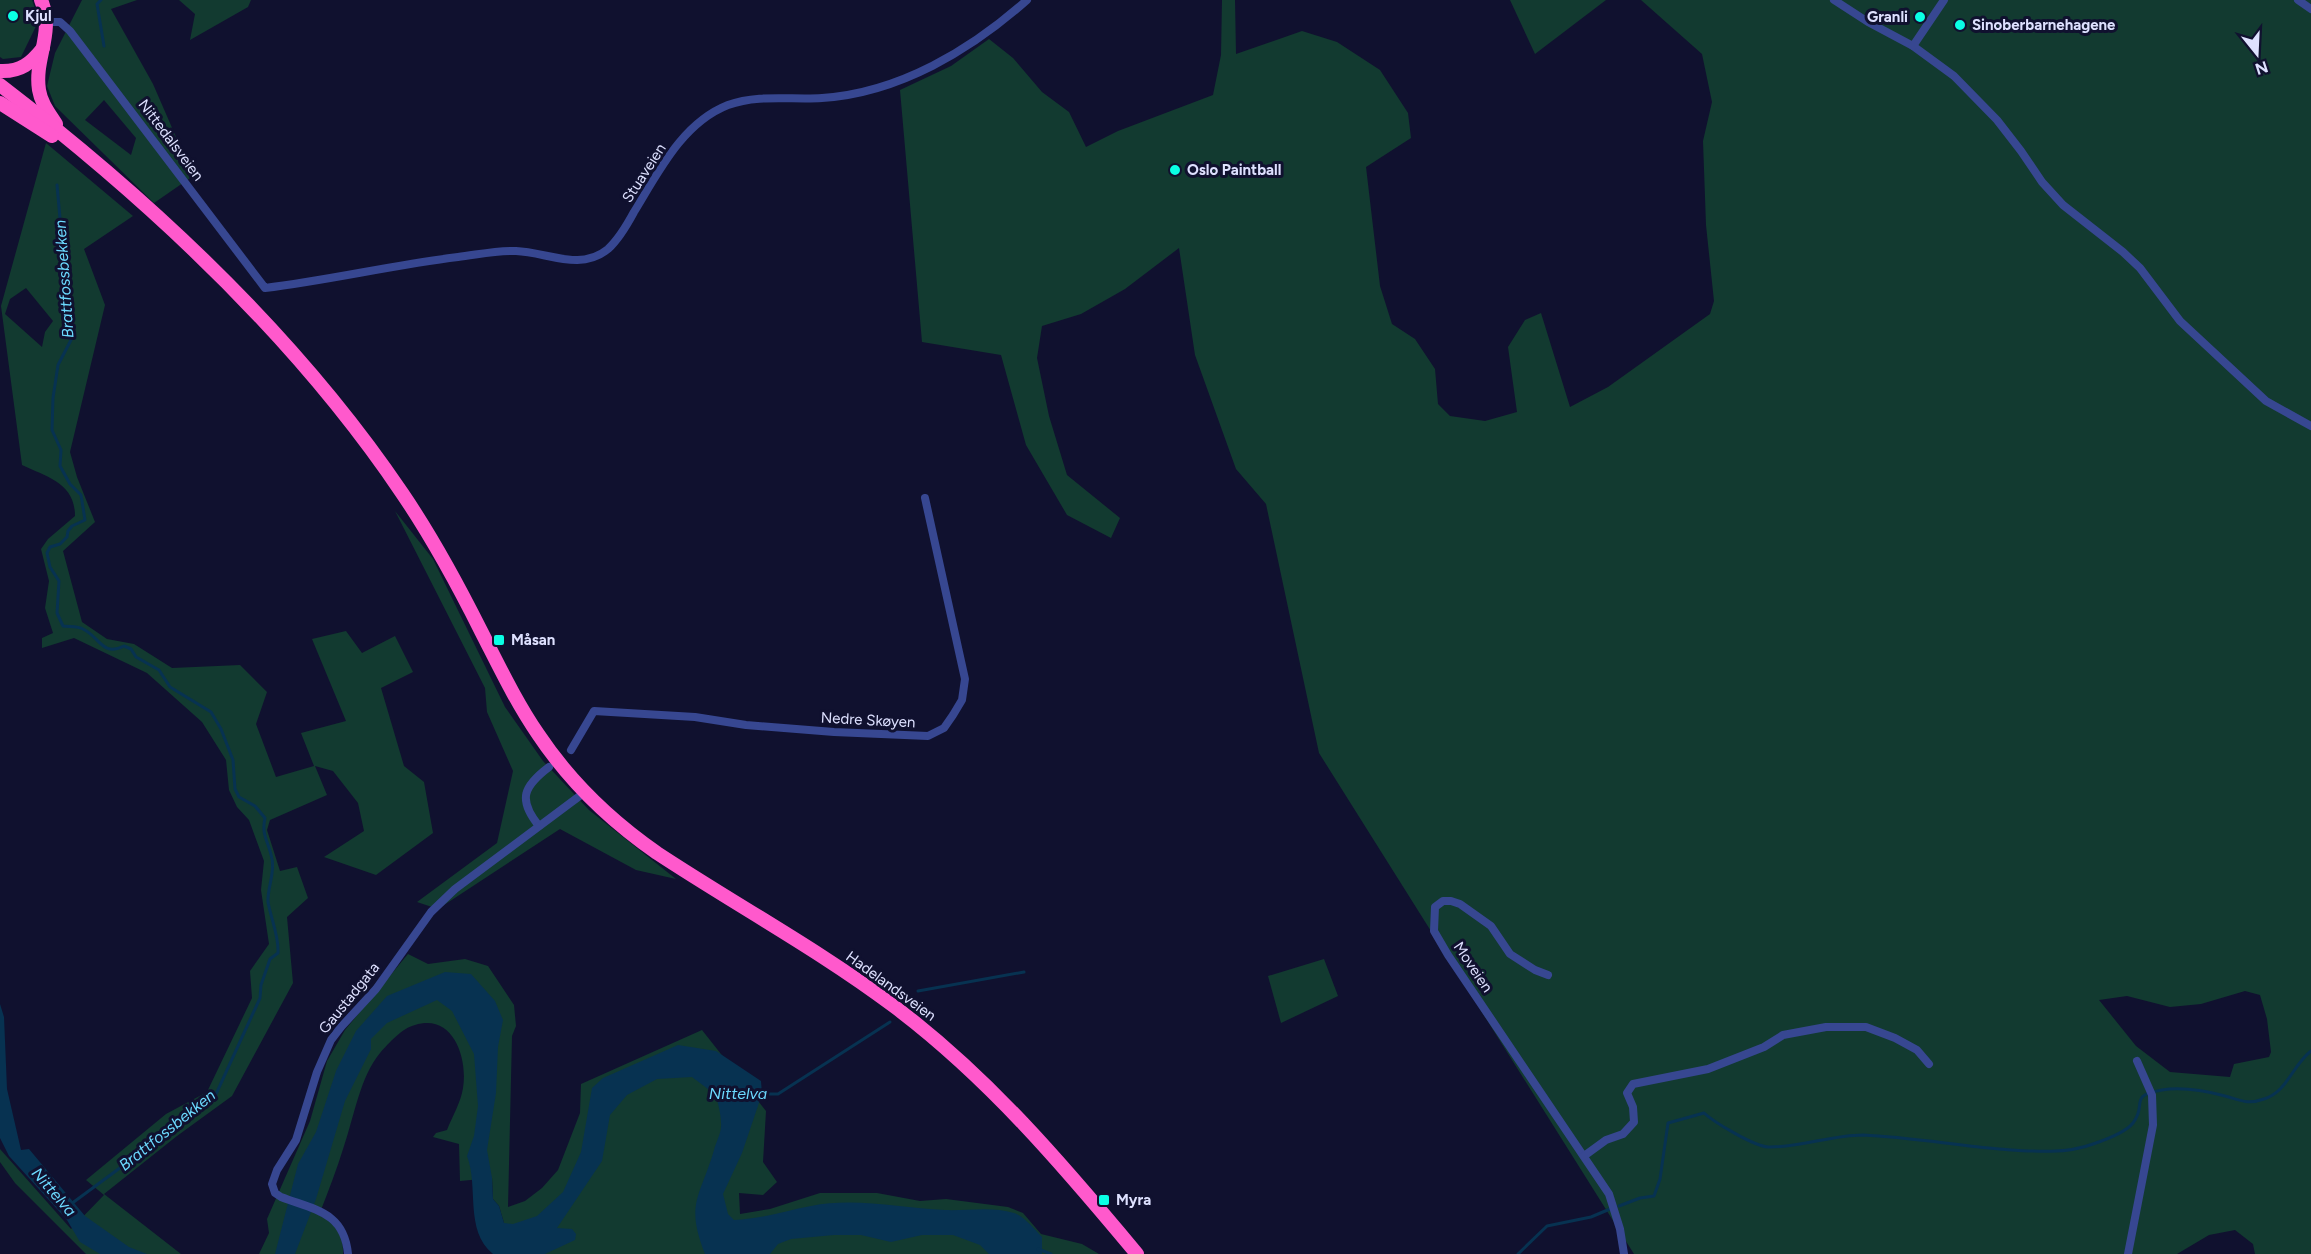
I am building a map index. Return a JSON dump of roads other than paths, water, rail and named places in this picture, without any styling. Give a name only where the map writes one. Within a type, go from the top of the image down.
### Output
[{"type":"highway","points":[[41,0],[47,22],[38,81],[40,93],[47,110],[64,136]]},
{"type":"highway","points":[[0,70],[10,71],[23,67],[43,48]]},
{"type":"highway","points":[[0,85],[96,163]]},
{"type":"highway","points":[[0,104],[96,163]]},
{"type":"highway","name":"Hadelandsveien","points":[[96,163],[161,220],[233,290],[305,368],[366,442],[403,493],[443,556],[532,726],[559,763],[585,792],[621,826],[657,854],[841,970],[926,1032],[1020,1120],[1137,1254]]},
{"type":"street","name":"Stuaveien","points":[[266,288],[428,260],[515,250],[573,260],[598,255],[609,248],[622,233],[665,161],[687,134],[715,112],[744,101],[848,96],[882,86],[961,51],[992,30],[1027,0]]},
{"type":"street","points":[[1834,0],[1868,22],[1913,46],[1954,76],[1978,99],[2021,151],[2042,182],[2063,205],[2140,268],[2180,321],[2266,400],[2311,426]]},
{"type":"street","points":[[1913,46],[1944,0]]},
{"type":"street","points":[[2298,0],[2311,9]]},
{"type":"street","name":"Nittedalsveien","points":[[47,22],[60,22],[70,31],[266,288]]},
{"type":"street","name":"Nedre Skøyen","points":[[571,750],[594,711],[689,717],[746,725],[834,732],[928,736],[944,728],[962,700],[965,679],[925,498]]},
{"type":"street","points":[[539,826],[530,811],[526,793],[531,782],[549,767]]},
{"type":"street","name":"Gaustadgata","points":[[348,1254],[340,1226],[326,1214],[281,1197],[273,1189],[273,1179],[296,1140],[323,1056],[340,1027],[376,989],[443,899],[585,792]]},
{"type":"street","name":"Moveien","points":[[1548,975],[1535,970],[1510,954],[1491,926],[1460,904],[1443,901],[1435,907],[1434,931],[1448,955],[1609,1194],[1620,1229],[1624,1254]]},
{"type":"street","points":[[1584,1156],[1606,1140],[1623,1134],[1634,1122],[1633,1107],[1627,1093],[1633,1084],[1707,1069],[1764,1047],[1783,1035],[1826,1027],[1866,1027],[1895,1038],[1917,1050],[1929,1064]]},
{"type":"street","points":[[2128,1254],[2153,1125],[2152,1095],[2137,1061]]},
{"type":"water","name":"Nittelva","points":[[445,972],[471,974],[495,1001],[503,1020],[498,1047],[496,1093],[487,1150],[493,1199],[499,1206],[504,1223],[513,1224],[537,1216],[563,1192],[581,1152],[592,1088],[603,1078],[678,1045],[716,1051],[761,1081],[762,1094],[742,1153],[723,1194],[728,1214],[734,1220],[811,1206],[844,1203],[945,1210],[997,1210],[1022,1217],[1042,1237],[1042,1254],[989,1254],[980,1245],[953,1235],[922,1235],[891,1242],[861,1235],[834,1235],[791,1239],[778,1244],[770,1254],[705,1254],[699,1237],[695,1211],[720,1133],[721,1120],[716,1095],[692,1077],[657,1079],[627,1095],[610,1115],[602,1161],[557,1228],[572,1229],[576,1234],[575,1240],[545,1254],[493,1254],[478,1233],[467,1156],[474,1136],[478,1106],[474,1054],[452,1011],[437,1000],[387,1023],[371,1039],[371,1049],[345,1101],[316,1199],[295,1254],[275,1254],[298,1164],[316,1132],[336,1071],[356,1031],[387,996]]},
{"type":"water","name":"Nittelva","points":[[0,1004],[4,1017],[7,1089],[21,1150],[29,1149],[85,1216],[129,1247],[147,1254],[100,1254],[80,1242],[67,1220],[9,1156],[0,1138]]},
{"type":"waterway","name":"Brattfossbekken","points":[[101,0],[97,4],[104,46]]},
{"type":"waterway","name":"Brattfossbekken","points":[[57,185],[71,340],[58,365],[53,398],[52,430],[61,450],[60,466],[70,484],[81,495],[85,520],[72,526],[67,537],[60,544],[50,547],[47,553],[50,567],[59,581],[57,613],[63,626],[76,627],[89,632],[106,648],[117,649],[124,646],[131,649],[136,657],[159,670],[170,687],[211,712],[221,729],[233,760],[235,789],[239,797],[255,806],[265,818],[265,834],[273,865],[268,902],[278,947],[278,953],[270,959],[261,985],[260,998],[216,1094],[187,1112],[166,1134],[71,1204]]},
{"type":"waterway","points":[[918,991],[1024,972]]},
{"type":"waterway","points":[[762,1094],[778,1094],[890,1022]]},
{"type":"waterway","points":[[1619,1206],[1640,1198],[1654,1196],[1660,1179],[1668,1123],[1704,1113],[1735,1133],[1768,1147],[1791,1146],[1863,1135],[1999,1149],[2070,1150],[2093,1144],[2125,1130],[2137,1116],[2141,1098],[2151,1092],[2185,1089],[2244,1101],[2253,1102],[2264,1099],[2284,1085],[2311,1051]]},
{"type":"waterway","points":[[1518,1254],[1547,1226],[1591,1217],[1610,1209]]},
{"type":"waterway","points":[[1038,1249],[1051,1254]]},
{"type":"place","name":"Kjul","points":[[13,16]]},
{"type":"place","name":"Granli","points":[[1920,17]]},
{"type":"place","name":"Sinoberbarnehagene","points":[[1960,25]]},
{"type":"place","name":"Oslo Paintball","points":[[1175,170]]},
{"type":"place","name":"Måsan","points":[[499,640]]},
{"type":"place","name":"Myra","points":[[1104,1200]]}]
